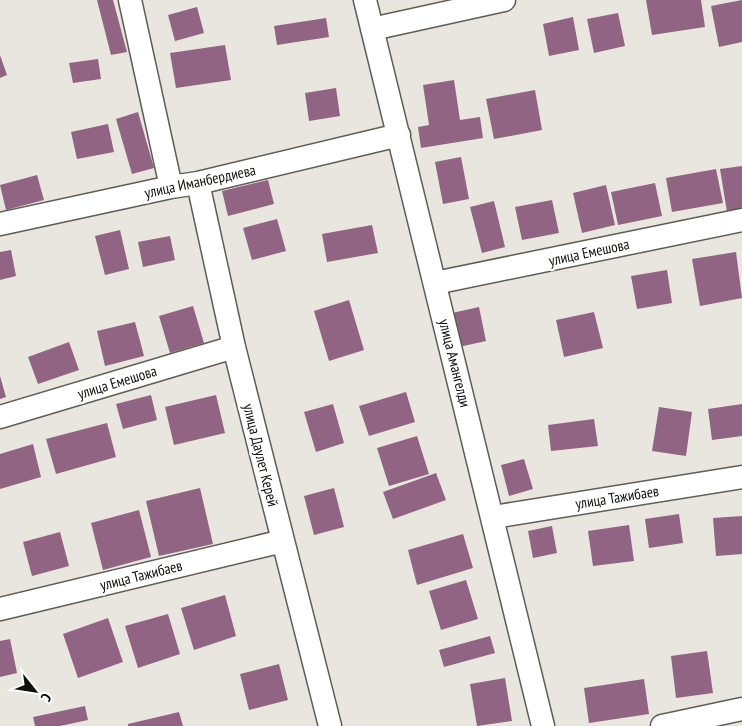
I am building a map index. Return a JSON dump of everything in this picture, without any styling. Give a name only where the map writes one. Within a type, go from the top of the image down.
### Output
[{"type":"street","points":[[130,0],[171,186]]},
{"type":"street","name":"улица Амангелди","points":[[365,0],[543,726]]},
{"type":"street","points":[[372,29],[504,0]]},
{"type":"street","name":"улица Иманбердиева","points":[[0,224],[171,186],[198,183],[399,135]]},
{"type":"street","name":"улица Даулет Керей","points":[[198,183],[234,347],[330,726]]},
{"type":"street","name":"улица Емешова","points":[[435,283],[742,220]]},
{"type":"street","name":"улица Емешова","points":[[0,417],[234,347]]},
{"type":"street","name":"улица Тажибаев","points":[[493,518],[742,477]]},
{"type":"street","name":"улица Тажибаев","points":[[0,609],[283,541]]},
{"type":"street","points":[[662,726],[742,709]]},
{"type":"building","points":[[97,0],[113,0],[127,52],[111,55]]},
{"type":"building","points":[[646,0],[701,0],[705,27],[652,35]]},
{"type":"building","points":[[742,0],[742,42],[719,47],[711,6]]},
{"type":"building","points":[[197,7],[204,33],[175,41],[168,15]]},
{"type":"building","points":[[618,13],[625,46],[594,53],[587,19]]},
{"type":"building","points":[[573,17],[579,50],[549,56],[543,24]]},
{"type":"building","points":[[326,18],[329,37],[277,45],[274,26]]},
{"type":"building","points":[[225,45],[231,80],[176,88],[170,53]]},
{"type":"building","points":[[0,55],[7,75],[0,78]]},
{"type":"building","points":[[98,59],[101,79],[73,83],[69,63]]},
{"type":"building","points":[[454,80],[460,120],[480,117],[483,138],[421,148],[418,127],[429,125],[423,85]]},
{"type":"building","points":[[336,88],[340,116],[309,121],[305,93]]},
{"type":"building","points":[[535,90],[542,130],[494,139],[486,99]]},
{"type":"building","points":[[138,112],[154,168],[132,174],[116,119]]},
{"type":"building","points":[[108,124],[114,152],[77,159],[71,132]]},
{"type":"building","points":[[461,157],[469,199],[443,204],[435,162]]},
{"type":"building","points":[[742,166],[742,209],[727,212],[720,169]]},
{"type":"building","points":[[716,169],[723,203],[672,212],[666,178]]},
{"type":"building","points":[[37,175],[44,200],[6,210],[0,185]]},
{"type":"building","points":[[268,180],[274,204],[228,216],[222,191]]},
{"type":"building","points":[[655,183],[662,216],[618,225],[611,192]]},
{"type":"building","points":[[606,185],[615,225],[582,233],[573,193]]},
{"type":"building","points":[[552,200],[559,233],[522,240],[515,207]]},
{"type":"building","points":[[494,201],[505,247],[482,253],[470,207]]},
{"type":"building","points":[[277,219],[286,251],[252,260],[243,228]]},
{"type":"building","points":[[372,225],[378,253],[327,262],[322,234]]},
{"type":"building","points":[[120,230],[129,269],[105,275],[95,236]]},
{"type":"building","points":[[170,236],[175,260],[143,267],[138,242]]},
{"type":"building","points":[[11,250],[16,276],[0,280],[0,252]]},
{"type":"building","points":[[736,252],[742,298],[700,306],[692,259]]},
{"type":"building","points":[[667,270],[672,303],[637,309],[631,276]]},
{"type":"building","points":[[349,300],[364,350],[329,361],[314,311]]},
{"type":"building","points":[[193,306],[204,343],[170,353],[159,316]]},
{"type":"building","points":[[479,307],[486,341],[459,347],[452,313]]},
{"type":"building","points":[[594,312],[603,348],[564,357],[556,320]]},
{"type":"building","points":[[135,322],[144,356],[105,366],[97,331]]},
{"type":"building","points":[[69,342],[79,370],[38,384],[28,357]]},
{"type":"building","points":[[0,376],[6,397],[0,399]]},
{"type":"building","points":[[406,392],[415,422],[369,436],[359,406]]},
{"type":"building","points":[[151,395],[157,420],[123,429],[116,404]]},
{"type":"building","points":[[216,395],[225,433],[174,445],[165,407]]},
{"type":"building","points":[[333,404],[344,443],[316,452],[304,412]]},
{"type":"building","points":[[742,404],[742,436],[712,440],[708,409]]},
{"type":"building","points":[[659,407],[692,412],[686,456],[652,451]]},
{"type":"building","points":[[594,419],[598,446],[551,451],[548,425]]},
{"type":"building","points":[[107,423],[116,457],[56,474],[46,439]]},
{"type":"building","points":[[417,436],[429,474],[389,486],[377,448]]},
{"type":"building","points":[[33,444],[41,477],[0,489],[0,454]]},
{"type":"building","points":[[524,459],[533,489],[509,496],[501,465]]},
{"type":"building","points":[[436,473],[446,500],[393,519],[383,492]]},
{"type":"building","points":[[200,488],[213,544],[159,556],[146,501]]},
{"type":"building","points":[[334,488],[344,527],[314,535],[304,496]]},
{"type":"building","points":[[139,510],[151,557],[103,570],[91,523]]},
{"type":"building","points":[[679,514],[683,543],[649,548],[645,519]]},
{"type":"building","points":[[742,516],[742,554],[716,556],[713,518]]},
{"type":"building","points":[[629,525],[634,561],[593,566],[588,531]]},
{"type":"building","points":[[552,526],[557,553],[533,558],[528,531]]},
{"type":"building","points":[[60,532],[69,566],[32,576],[23,542]]},
{"type":"building","points":[[463,534],[473,568],[417,585],[408,550]]},
{"type":"building","points":[[466,580],[478,619],[441,630],[429,591]]},
{"type":"building","points":[[225,595],[236,636],[194,650],[181,608]]},
{"type":"building","points":[[168,614],[180,654],[138,668],[125,626]]},
{"type":"building","points":[[108,618],[123,662],[78,678],[63,634]]},
{"type":"building","points":[[490,636],[495,653],[444,667],[439,650]]},
{"type":"building","points":[[10,639],[17,673],[0,677],[0,641]]},
{"type":"building","points":[[707,651],[713,693],[676,698],[671,656]]},
{"type":"building","points":[[279,664],[288,700],[249,710],[240,674]]},
{"type":"building","points":[[505,678],[512,721],[477,726],[470,684]]},
{"type":"building","points":[[644,679],[649,714],[589,723],[584,688]]},
{"type":"building","points":[[85,706],[88,720],[60,726],[35,726],[33,717]]},
{"type":"building","points":[[179,712],[183,726],[128,726],[128,724]]}]
